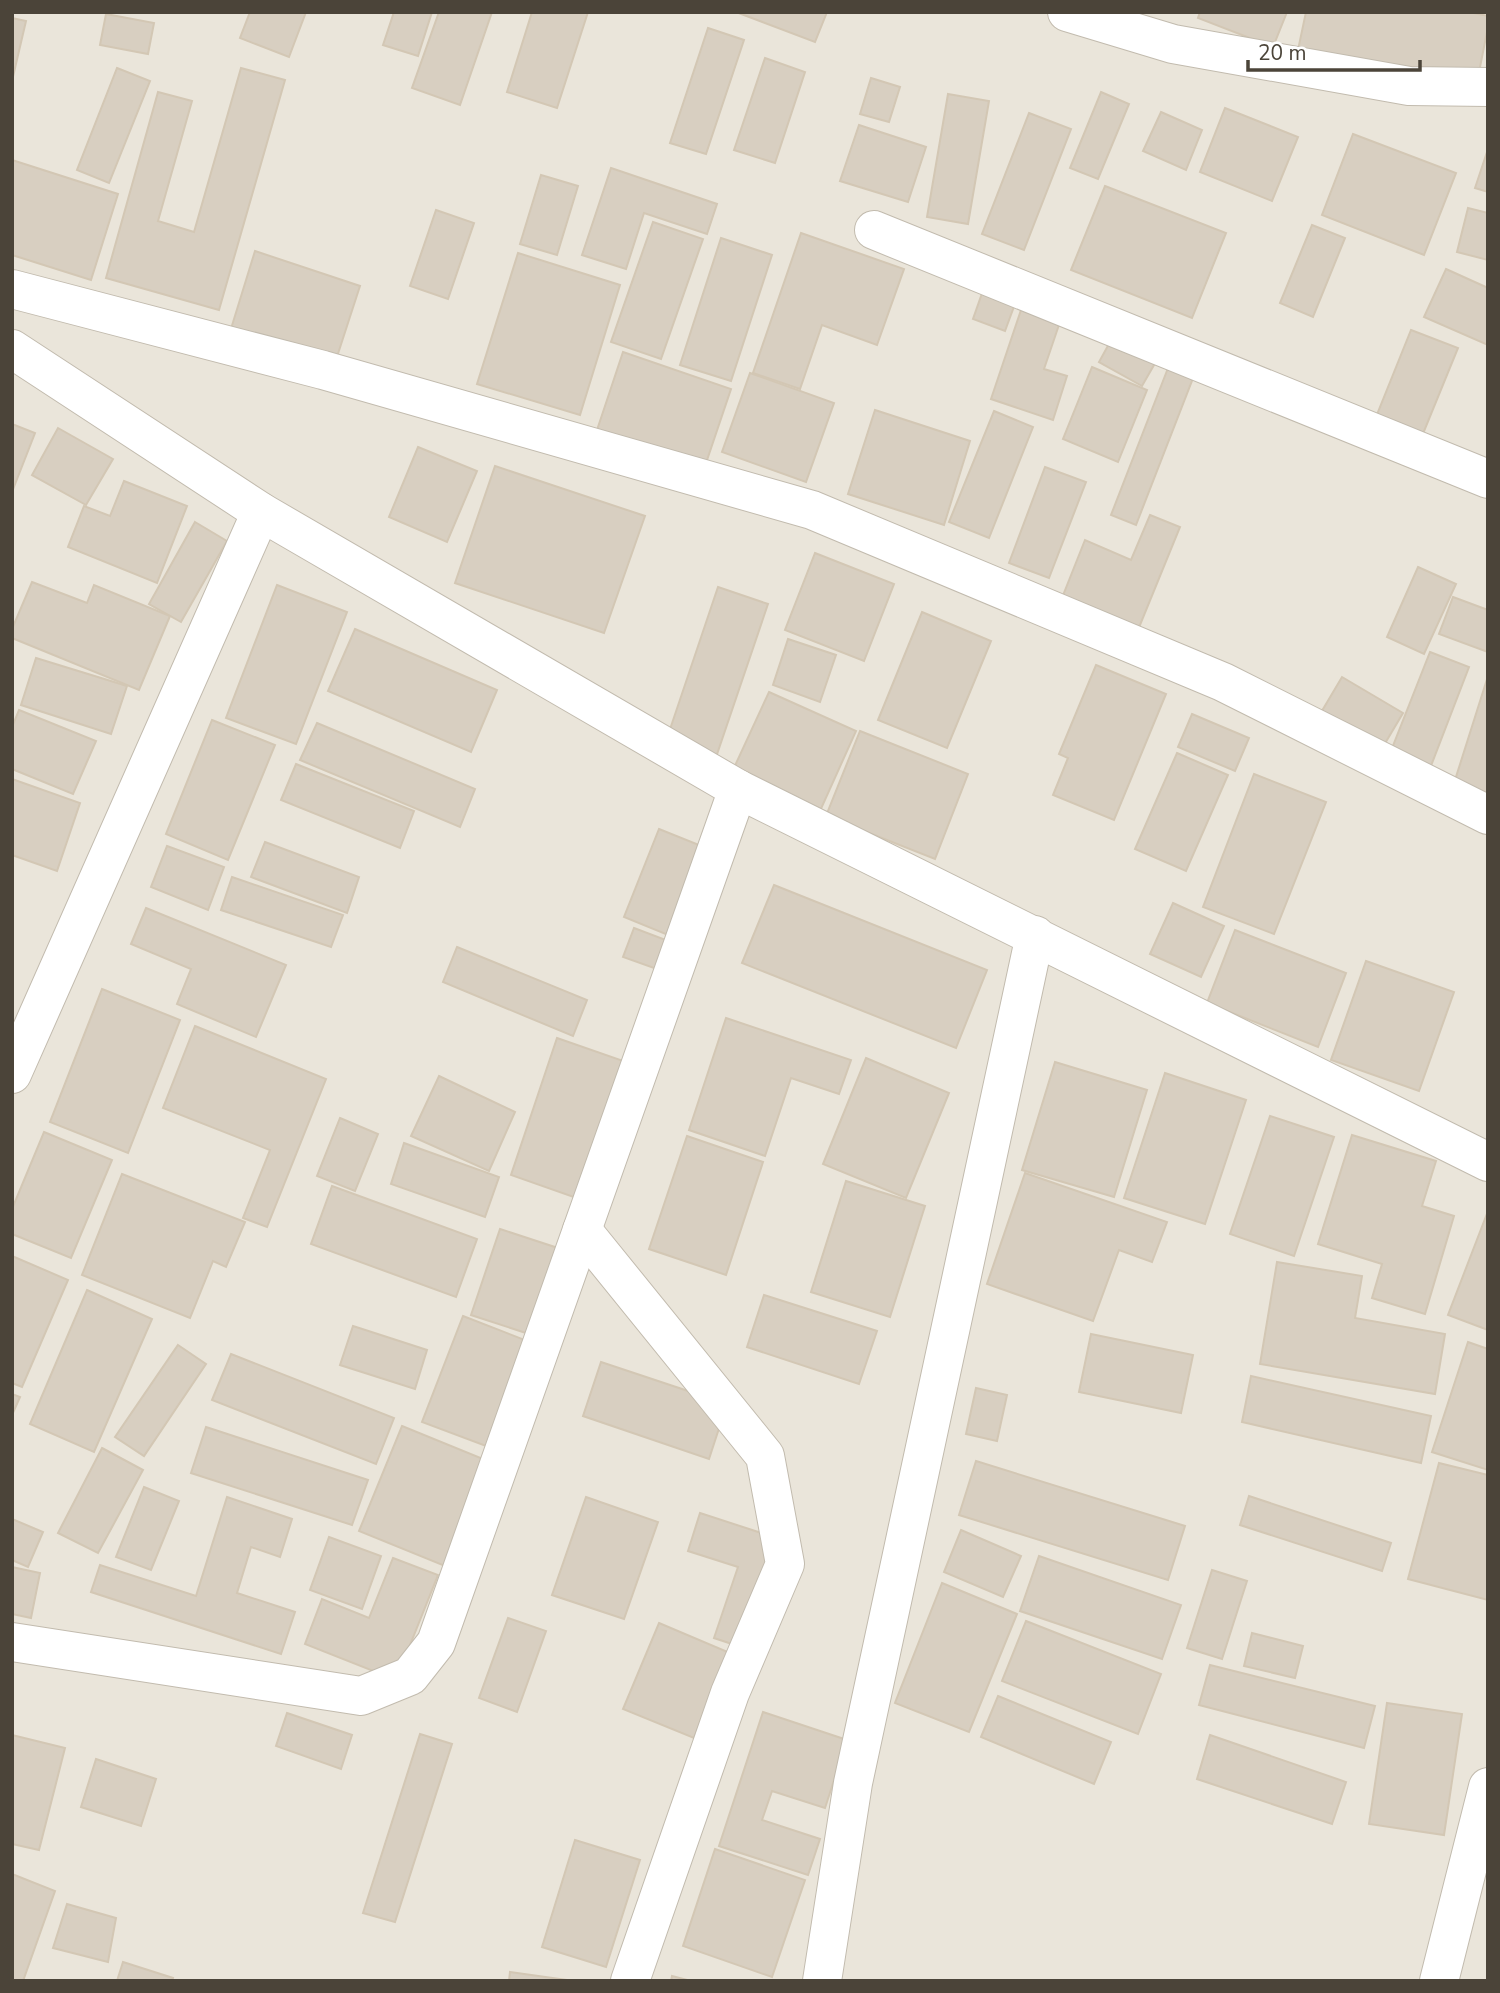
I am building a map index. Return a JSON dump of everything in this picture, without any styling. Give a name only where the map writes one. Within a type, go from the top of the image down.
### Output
[{"type":"street","points":[[1067,12],[1172,44],[1409,86],[1488,87]]},
{"type":"street","points":[[874,230],[1488,479]]},
{"type":"street","points":[[12,289],[323,370],[813,510],[1223,682],[1488,815]]},
{"type":"street","points":[[12,349],[261,512],[738,789],[1488,1162]]},
{"type":"street","points":[[12,1074],[261,512]]},
{"type":"street","points":[[12,1642],[361,1696],[410,1676],[436,1643],[738,789]]},
{"type":"street","points":[[822,1981],[853,1783],[1035,935]]},
{"type":"street","points":[[582,1230],[765,1456],[785,1564],[730,1693],[630,1981]]},
{"type":"street","points":[[1439,1981],[1488,1787]]},
{"type":"shaded area","points":[[12,12],[1488,12],[1488,1981],[12,1981]]},
{"type":"building","points":[[250,12],[306,12],[289,57],[240,38]]},
{"type":"building","points":[[394,12],[432,12],[418,56],[383,45]]},
{"type":"building","points":[[439,12],[492,12],[460,105],[412,88]]},
{"type":"building","points":[[532,12],[588,12],[557,108],[507,92]]},
{"type":"building","points":[[736,12],[827,12],[815,42]]},
{"type":"building","points":[[1200,12],[1287,12],[1273,47],[1198,18]]},
{"type":"building","points":[[1306,12],[1469,12],[1488,16],[1476,87],[1298,50]]},
{"type":"building","points":[[106,14],[154,23],[148,54],[100,45]]},
{"type":"building","points":[[12,18],[26,21],[12,81]]},
{"type":"building","points":[[708,28],[744,40],[706,154],[670,143]]},
{"type":"building","points":[[765,58],[805,72],[775,163],[734,150]]},
{"type":"building","points":[[117,68],[150,81],[109,183],[77,170]]},
{"type":"building","points":[[241,68],[285,80],[219,310],[106,278],[158,92],[192,101],[158,221],[194,232]]},
{"type":"building","points":[[871,78],[900,87],[889,122],[860,114]]},
{"type":"building","points":[[1101,92],[1129,104],[1098,179],[1070,168]]},
{"type":"building","points":[[948,94],[989,101],[968,224],[927,217]]},
{"type":"building","points":[[1225,108],[1298,137],[1272,201],[1200,172]]},
{"type":"building","points":[[1161,112],[1202,130],[1186,170],[1143,151]]},
{"type":"building","points":[[1029,113],[1071,129],[1024,250],[982,234]]},
{"type":"building","points":[[859,125],[926,147],[908,202],[840,181]]},
{"type":"building","points":[[1353,134],[1456,173],[1424,255],[1322,215]]},
{"type":"building","points":[[1488,149],[1488,192],[1475,188]]},
{"type":"building","points":[[12,160],[118,194],[91,280],[12,255]]},
{"type":"building","points":[[611,168],[717,204],[707,234],[644,213],[626,269],[582,255]]},
{"type":"building","points":[[541,175],[578,186],[557,255],[520,244]]},
{"type":"building","points":[[1105,186],[1226,233],[1192,318],[1071,270]]},
{"type":"building","points":[[1468,208],[1488,213],[1488,260],[1457,252]]},
{"type":"building","points":[[436,210],[474,223],[448,299],[410,286]]},
{"type":"building","points":[[653,222],[703,239],[661,359],[611,342]]},
{"type":"building","points":[[1312,225],[1345,238],[1313,317],[1280,303]]},
{"type":"building","points":[[801,233],[904,269],[877,345],[822,325],[800,389],[753,373]]},
{"type":"building","points":[[721,238],[772,255],[731,381],[680,365]]},
{"type":"building","points":[[255,251],[360,286],[334,366],[230,332]]},
{"type":"building","points":[[518,253],[620,285],[580,415],[477,384]]},
{"type":"building","points":[[1446,269],[1488,288],[1488,345],[1424,317]]},
{"type":"building","points":[[986,282],[1019,293],[1005,331],[973,319]]},
{"type":"building","points":[[1023,304],[1062,316],[1044,369],[1067,376],[1053,420],[991,399]]},
{"type":"building","points":[[1411,330],[1458,348],[1418,446],[1372,427]]},
{"type":"building","points":[[1115,333],[1158,358],[1142,386],[1099,362]]},
{"type":"building","points":[[623,352],[731,389],[705,466],[597,430]]},
{"type":"building","points":[[1170,363],[1195,373],[1136,525],[1111,515]]},
{"type":"building","points":[[1092,367],[1147,390],[1118,462],[1063,439]]},
{"type":"building","points":[[750,373],[834,403],[806,482],[722,452]]},
{"type":"building","points":[[875,410],[970,441],[944,525],[848,494]]},
{"type":"building","points":[[994,411],[1033,427],[989,538],[949,522]]},
{"type":"building","points":[[12,424],[35,433],[12,492]]},
{"type":"building","points":[[58,428],[113,459],[86,505],[32,475]]},
{"type":"building","points":[[418,447],[477,471],[447,542],[389,517]]},
{"type":"building","points":[[495,466],[645,516],[604,633],[455,583]]},
{"type":"building","points":[[1045,467],[1086,482],[1049,578],[1009,563]]},
{"type":"building","points":[[124,481],[187,506],[157,583],[68,547],[84,506],[110,516]]},
{"type":"building","points":[[1150,515],[1180,527],[1138,630],[1062,598],[1085,540],[1131,560]]},
{"type":"building","points":[[195,522],[227,541],[181,622],[149,604]]},
{"type":"building","points":[[815,553],[894,584],[864,661],[785,630]]},
{"type":"building","points":[[1418,567],[1456,584],[1424,654],[1387,637]]},
{"type":"building","points":[[32,582],[87,603],[94,585],[170,616],[139,690],[12,638],[12,629]]},
{"type":"building","points":[[277,585],[347,612],[296,744],[226,718]]},
{"type":"building","points":[[718,587],[768,604],[712,769],[662,753]]},
{"type":"building","points":[[1453,597],[1488,610],[1488,652],[1439,634]]},
{"type":"building","points":[[922,612],[991,641],[947,748],[878,720]]},
{"type":"building","points":[[355,629],[497,690],[471,752],[328,691]]},
{"type":"building","points":[[788,639],[836,655],[820,702],[773,685]]},
{"type":"building","points":[[1430,652],[1469,667],[1429,771],[1389,756]]},
{"type":"building","points":[[36,658],[127,686],[111,734],[21,705]]},
{"type":"building","points":[[1096,665],[1166,694],[1114,820],[1053,795],[1068,758],[1059,754]]},
{"type":"building","points":[[1488,676],[1488,805],[1449,799]]},
{"type":"building","points":[[1342,677],[1403,713],[1377,757],[1316,721]]},
{"type":"building","points":[[769,692],[856,731],[820,811],[733,770]]},
{"type":"building","points":[[19,710],[96,741],[73,794],[12,769],[12,727]]},
{"type":"building","points":[[1192,714],[1249,738],[1235,771],[1178,747]]},
{"type":"building","points":[[212,720],[275,745],[228,860],[166,834]]},
{"type":"building","points":[[317,723],[475,789],[460,827],[300,760]]},
{"type":"building","points":[[860,731],[968,774],[935,859],[826,816]]},
{"type":"building","points":[[1177,753],[1228,775],[1186,871],[1135,849]]},
{"type":"building","points":[[296,764],[414,811],[400,848],[281,800]]},
{"type":"building","points":[[1254,774],[1326,802],[1274,934],[1203,907]]},
{"type":"building","points":[[12,779],[80,803],[57,871],[12,855]]},
{"type":"building","points":[[659,829],[709,849],[673,937],[624,917]]},
{"type":"building","points":[[265,842],[359,877],[347,913],[251,877]]},
{"type":"building","points":[[167,846],[224,867],[208,910],[151,887]]},
{"type":"building","points":[[232,877],[343,915],[331,947],[221,910]]},
{"type":"building","points":[[774,885],[987,970],[956,1048],[742,963]]},
{"type":"building","points":[[1173,903],[1224,926],[1201,977],[1150,954]]},
{"type":"building","points":[[146,908],[286,965],[256,1037],[177,1004],[191,969],[131,944]]},
{"type":"building","points":[[634,928],[679,945],[668,973],[623,957]]},
{"type":"building","points":[[1235,930],[1346,973],[1318,1047],[1207,1003]]},
{"type":"building","points":[[457,947],[587,1000],[573,1036],[443,982]]},
{"type":"building","points":[[1366,961],[1454,992],[1419,1091],[1331,1060]]},
{"type":"building","points":[[102,989],[180,1020],[128,1153],[50,1122]]},
{"type":"building","points":[[726,1018],[851,1060],[839,1094],[791,1078],[765,1156],[689,1130]]},
{"type":"building","points":[[195,1026],[326,1079],[267,1227],[243,1218],[270,1150],[163,1108]]},
{"type":"building","points":[[557,1038],[632,1064],[585,1201],[511,1175]]},
{"type":"building","points":[[866,1058],[949,1093],[906,1198],[823,1164]]},
{"type":"building","points":[[1055,1062],[1147,1090],[1114,1197],[1022,1170]]},
{"type":"building","points":[[1165,1073],[1246,1100],[1205,1224],[1124,1198]]},
{"type":"building","points":[[439,1076],[515,1112],[489,1171],[411,1136]]},
{"type":"building","points":[[1270,1116],[1334,1137],[1294,1256],[1230,1234]]},
{"type":"building","points":[[340,1118],[378,1134],[355,1191],[317,1176]]},
{"type":"building","points":[[44,1132],[112,1160],[71,1258],[12,1234],[12,1209]]},
{"type":"building","points":[[1352,1135],[1436,1161],[1422,1206],[1454,1216],[1425,1314],[1372,1298],[1382,1264],[1318,1244]]},
{"type":"building","points":[[687,1136],[763,1162],[726,1275],[649,1249]]},
{"type":"building","points":[[404,1143],[499,1177],[485,1217],[391,1184]]},
{"type":"building","points":[[1025,1173],[1167,1222],[1152,1262],[1119,1250],[1093,1321],[987,1284]]},
{"type":"building","points":[[122,1174],[245,1222],[226,1267],[213,1261],[190,1318],[82,1275]]},
{"type":"building","points":[[846,1181],[925,1206],[890,1317],[811,1292]]},
{"type":"building","points":[[332,1186],[477,1239],[456,1297],[311,1244]]},
{"type":"building","points":[[1488,1211],[1488,1330],[1448,1315]]},
{"type":"building","points":[[500,1229],[570,1252],[541,1338],[471,1315]]},
{"type":"building","points":[[12,1256],[68,1280],[22,1387],[12,1383]]},
{"type":"building","points":[[1277,1262],[1362,1276],[1355,1318],[1445,1334],[1435,1394],[1260,1364]]},
{"type":"building","points":[[87,1290],[152,1319],[94,1452],[30,1424]]},
{"type":"building","points":[[764,1295],[877,1331],[859,1384],[747,1347]]},
{"type":"building","points":[[463,1316],[535,1344],[494,1449],[422,1422]]},
{"type":"building","points":[[353,1326],[427,1350],[415,1389],[340,1365]]},
{"type":"building","points":[[1091,1334],[1193,1355],[1181,1413],[1079,1392]]},
{"type":"building","points":[[1468,1342],[1488,1349],[1488,1470],[1432,1452]]},
{"type":"building","points":[[178,1345],[206,1364],[144,1456],[115,1437]]},
{"type":"building","points":[[231,1354],[394,1418],[376,1464],[212,1400]]},
{"type":"building","points":[[601,1362],[727,1404],[709,1459],[583,1416]]},
{"type":"building","points":[[1251,1376],[1431,1416],[1421,1463],[1242,1422]]},
{"type":"building","points":[[976,1388],[1007,1395],[997,1441],[966,1434]]},
{"type":"building","points":[[12,1394],[20,1397],[12,1415]]},
{"type":"building","points":[[402,1426],[488,1461],[445,1566],[359,1531]]},
{"type":"building","points":[[206,1427],[368,1480],[352,1525],[191,1473]]},
{"type":"building","points":[[102,1448],[143,1470],[98,1553],[58,1533]]},
{"type":"building","points":[[976,1461],[1185,1526],[1168,1580],[959,1515]]},
{"type":"building","points":[[1439,1463],[1488,1475],[1488,1600],[1408,1579]]},
{"type":"building","points":[[144,1487],[179,1501],[151,1570],[116,1557]]},
{"type":"building","points":[[1249,1496],[1391,1543],[1382,1571],[1240,1525]]},
{"type":"building","points":[[227,1497],[292,1519],[280,1557],[251,1547],[237,1593],[295,1612],[281,1654],[91,1592],[100,1565],[196,1596]]},
{"type":"building","points":[[586,1497],[658,1522],[624,1619],[552,1595]]},
{"type":"building","points":[[700,1513],[786,1541],[750,1650],[714,1638],[738,1567],[688,1551]]},
{"type":"building","points":[[12,1519],[43,1532],[28,1567],[12,1560]]},
{"type":"building","points":[[961,1530],[1021,1556],[1003,1597],[944,1572]]},
{"type":"building","points":[[329,1537],[381,1556],[362,1609],[310,1590]]},
{"type":"building","points":[[1039,1556],[1181,1605],[1162,1659],[1020,1611]]},
{"type":"building","points":[[393,1558],[438,1575],[396,1680],[305,1644],[322,1599],[369,1618]]},
{"type":"building","points":[[12,1567],[40,1573],[31,1618],[12,1614]]},
{"type":"building","points":[[1212,1570],[1247,1581],[1222,1659],[1187,1648]]},
{"type":"building","points":[[942,1583],[1017,1614],[969,1732],[895,1703]]},
{"type":"building","points":[[508,1618],[546,1631],[517,1712],[479,1698]]},
{"type":"building","points":[[1026,1621],[1161,1674],[1138,1734],[1002,1681]]},
{"type":"building","points":[[659,1623],[730,1653],[694,1738],[623,1709]]},
{"type":"building","points":[[1252,1633],[1303,1646],[1295,1678],[1244,1666]]},
{"type":"building","points":[[1210,1665],[1375,1706],[1364,1748],[1199,1705]]},
{"type":"building","points":[[998,1696],[1111,1742],[1094,1784],[981,1737]]},
{"type":"building","points":[[1387,1703],[1462,1714],[1444,1835],[1369,1824]]},
{"type":"building","points":[[763,1712],[847,1740],[825,1808],[772,1791],[762,1820],[820,1839],[808,1875],[719,1846]]},
{"type":"building","points":[[287,1713],[352,1735],[341,1769],[276,1746]]},
{"type":"building","points":[[420,1734],[452,1744],[395,1922],[363,1913]]},
{"type":"building","points":[[12,1735],[65,1748],[39,1850],[12,1844]]},
{"type":"building","points":[[1210,1735],[1346,1782],[1332,1824],[1197,1779]]},
{"type":"building","points":[[96,1759],[156,1779],[141,1826],[81,1807]]},
{"type":"building","points":[[575,1840],[640,1860],[606,1967],[542,1947]]},
{"type":"building","points":[[715,1849],[805,1880],[772,1977],[683,1946]]},
{"type":"building","points":[[12,1874],[55,1891],[23,1981],[12,1981]]},
{"type":"building","points":[[67,1904],[116,1918],[108,1962],[53,1948]]},
{"type":"building","points":[[123,1962],[173,1978],[172,1981],[117,1981]]},
{"type":"building","points":[[510,1972],[574,1981],[509,1981]]},
{"type":"building","points":[[672,1976],[691,1981],[671,1981]]}]
